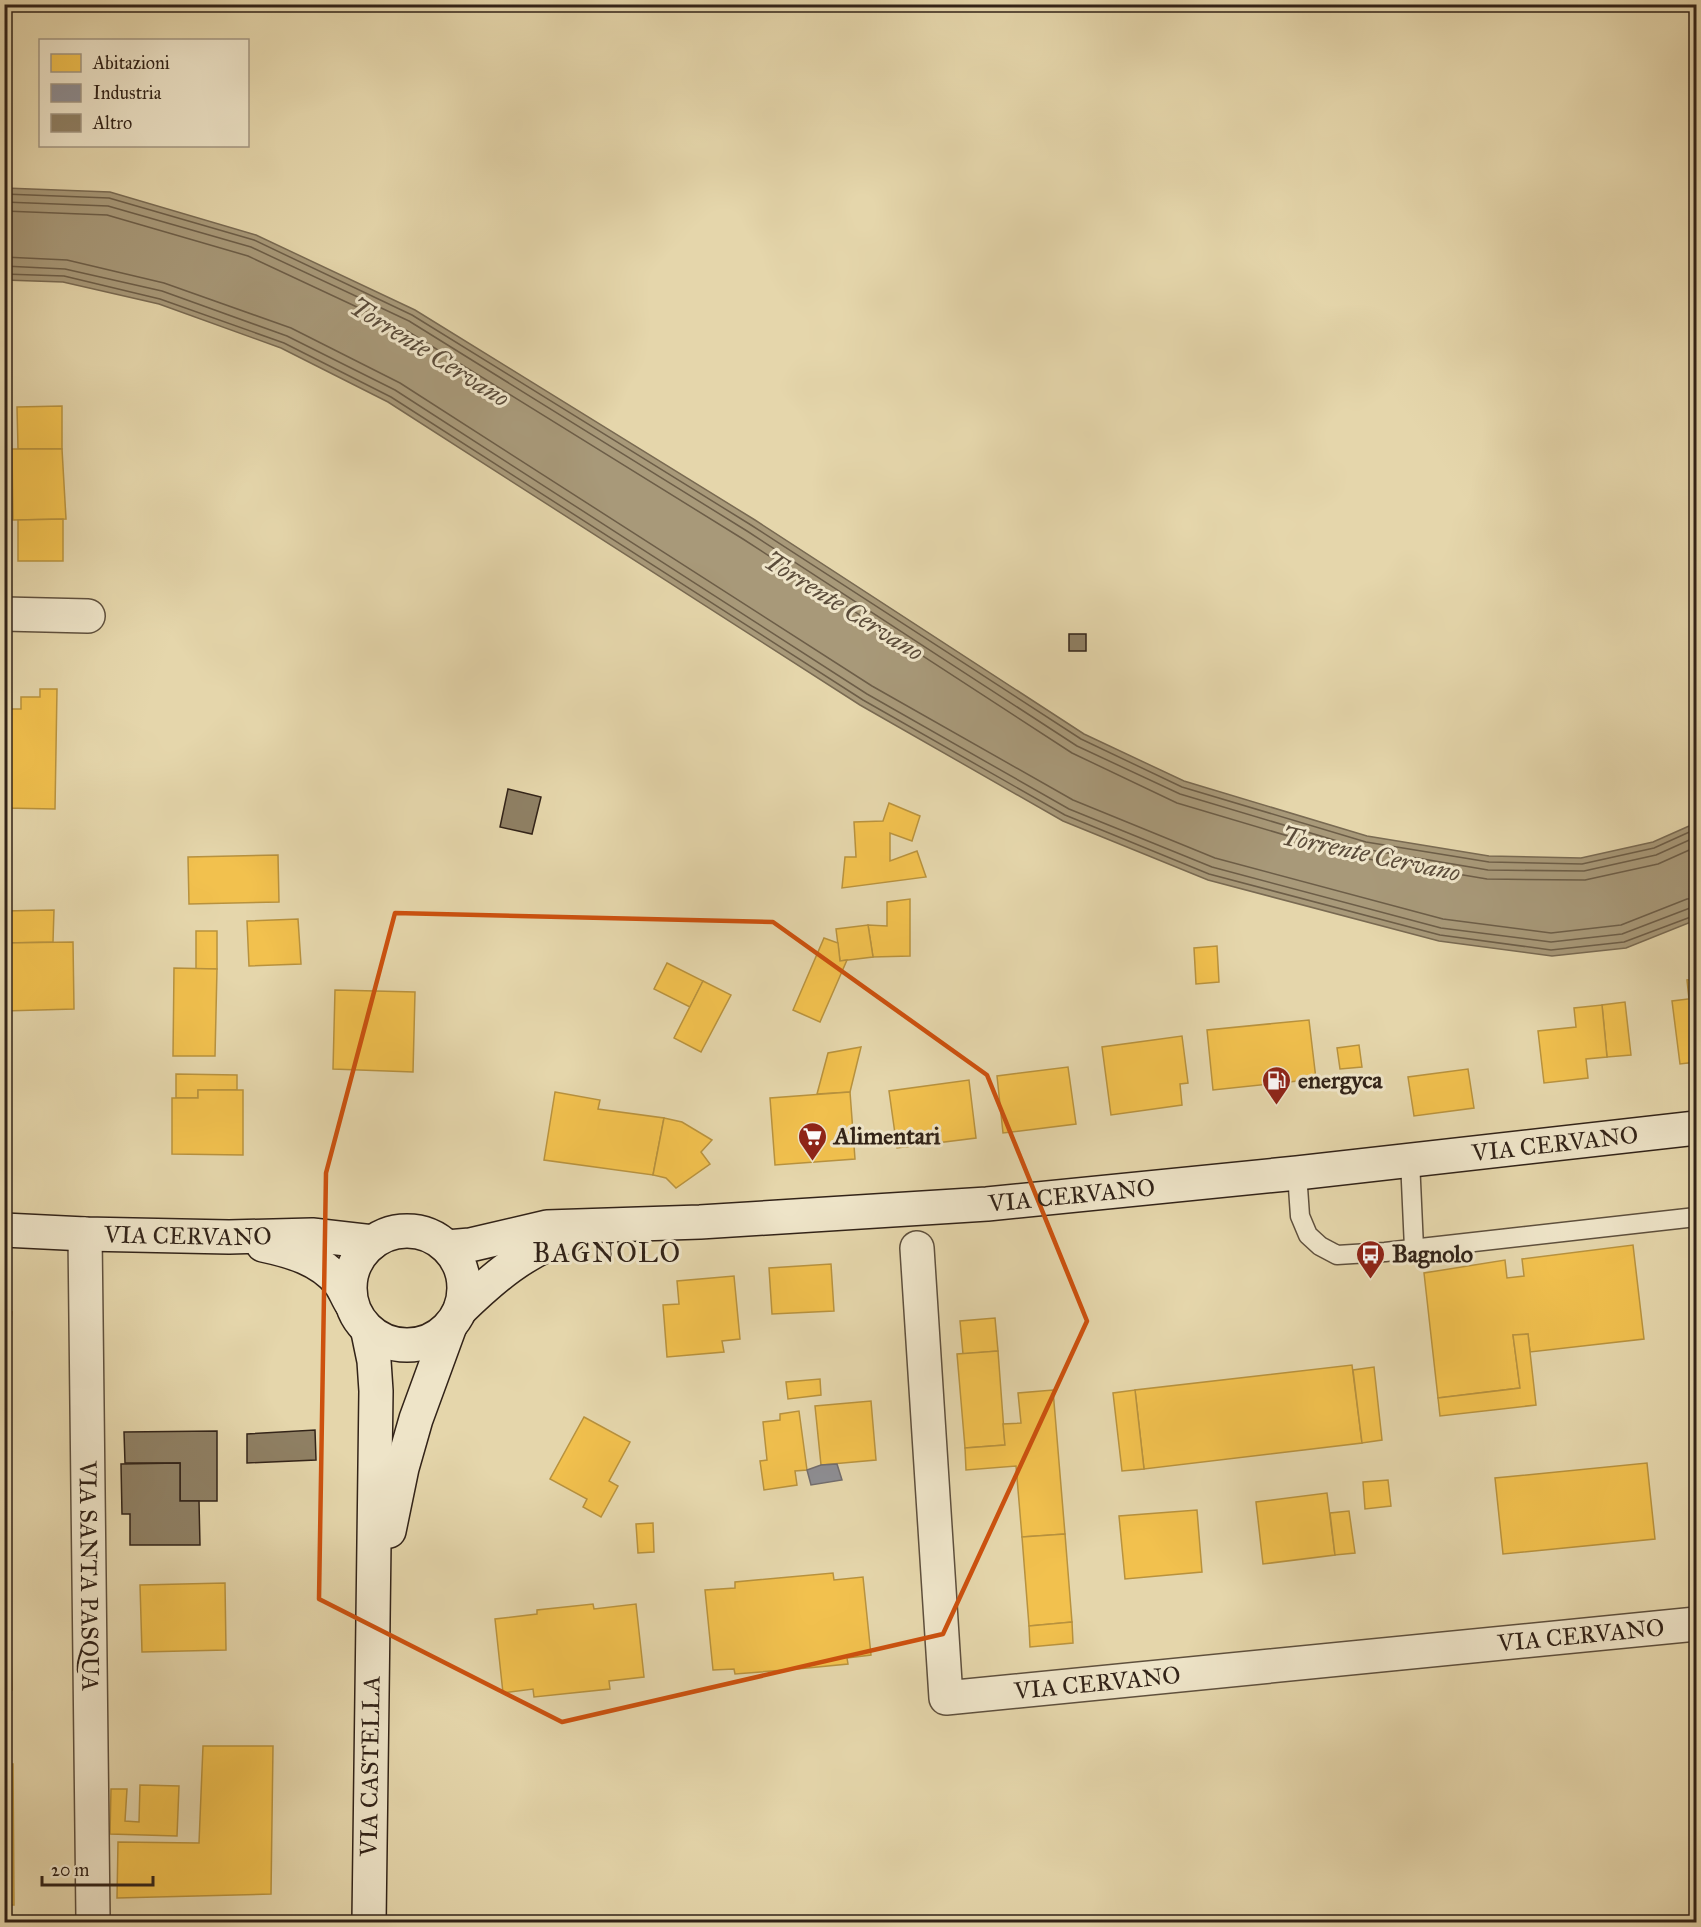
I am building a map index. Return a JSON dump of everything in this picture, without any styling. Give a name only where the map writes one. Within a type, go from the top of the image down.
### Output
[{"type":"main road","points":[[4,614],[88,616]]},
{"type":"main road","name":"VIA CERVANO","points":[[447,1247],[470,1245],[547,1227],[700,1222],[987,1204],[1410,1161],[1696,1128]]},
{"type":"main road","points":[[229,1236],[295,1252],[328,1271],[340,1283],[357,1318],[368,1332],[383,1341],[401,1346],[419,1345],[436,1338],[504,1270],[528,1254],[555,1240],[599,1225]]},
{"type":"main road","name":"VIA CERVANO","points":[[4,1230],[85,1234],[312,1235],[373,1242]]},
{"type":"main road","points":[[351,1303],[349,1286],[352,1269],[360,1254],[373,1242],[387,1234],[403,1230],[434,1237],[447,1247],[457,1261],[463,1277],[464,1293],[416,1419],[402,1468],[373,1609]]},
{"type":"main road","name":"VIA SANTA PASQUA","points":[[85,1234],[93,1918]]},
{"type":"main road","name":"VIA CERVANO","points":[[917,1248],[946,1698],[1696,1624]]},
{"type":"main road","points":[[368,1332],[374,1361],[376,1391],[373,1609]]},
{"type":"main road","name":"VIA CASTELLA","points":[[369,1923],[373,1609]]},
{"type":"lane","points":[[1410,1161],[1414,1248]]},
{"type":"lane","points":[[1297,1173],[1300,1216],[1308,1235],[1320,1246],[1337,1255],[1385,1252],[1696,1217]]},
{"type":"highlighted area","points":[[395,913],[773,922],[987,1075],[1087,1321],[943,1634],[562,1722],[319,1599],[326,1173]]},
{"type":"water","name":"Torrente Cervano","points":[[5,188],[110,192],[256,235],[415,310],[755,520],[1084,734],[1184,781],[1367,836],[1489,856],[1581,858],[1653,842],[1696,823],[1696,920],[1626,948],[1552,956],[1439,941],[1208,880],[1063,821],[860,705],[388,402],[281,348],[159,304],[63,282],[5,280]]},
{"type":"building: Abitazioni","points":[[62,406],[62,449],[18,449],[17,407]]},
{"type":"building: Abitazioni","points":[[12,449],[62,449],[66,519],[13,520]]},
{"type":"building: Abitazioni","points":[[63,519],[63,561],[18,561],[18,520]]},
{"type":"building: Abitazioni","points":[[40,689],[57,689],[55,809],[5,808],[7,709],[21,709],[21,697],[40,697]]},
{"type":"building: Abitazioni","points":[[889,803],[920,816],[912,841],[890,833],[890,861],[917,851],[926,877],[842,888],[845,857],[856,857],[854,822],[883,821]]},
{"type":"building: Abitazioni","points":[[278,855],[279,902],[189,904],[188,857]]},
{"type":"building: Abitazioni","points":[[910,899],[910,956],[873,957],[868,925],[887,926],[887,902]]},
{"type":"building: Abitazioni","points":[[54,910],[53,942],[4,943],[4,911]]},
{"type":"building: Abitazioni","points":[[298,919],[301,964],[249,966],[247,921]]},
{"type":"building: Abitazioni","points":[[868,925],[873,957],[840,961],[836,929]]},
{"type":"building: Abitazioni","points":[[196,931],[217,931],[217,969],[196,969]]},
{"type":"building: Abitazioni","points":[[824,938],[838,943],[840,961],[847,960],[820,1022],[793,1010]]},
{"type":"building: Abitazioni","points":[[73,942],[74,1009],[4,1011],[4,943]]},
{"type":"building: Abitazioni","points":[[1217,946],[1219,982],[1196,984],[1194,948]]},
{"type":"building: Abitazioni","points":[[667,963],[703,981],[690,1007],[654,989]]},
{"type":"building: Abitazioni","points":[[174,968],[217,969],[215,1056],[173,1056]]},
{"type":"building: Abitazioni","points":[[1696,979],[1696,998],[1689,999],[1687,980]]},
{"type":"building: Abitazioni","points":[[703,981],[731,995],[701,1052],[674,1038]]},
{"type":"building: Abitazioni","points":[[335,990],[415,992],[413,1072],[333,1069]]},
{"type":"building: Abitazioni","points":[[1696,998],[1696,1062],[1680,1064],[1672,1001]]},
{"type":"building: Abitazioni","points":[[1625,1002],[1631,1055],[1607,1057],[1602,1005]]},
{"type":"building: Abitazioni","points":[[1602,1005],[1607,1057],[1586,1059],[1588,1078],[1544,1083],[1538,1031],[1576,1027],[1574,1008]]},
{"type":"building: Abitazioni","points":[[1309,1020],[1316,1079],[1213,1090],[1207,1030]]},
{"type":"building: Abitazioni","points":[[1182,1036],[1188,1083],[1180,1084],[1182,1105],[1111,1115],[1102,1047]]},
{"type":"building: Abitazioni","points":[[1359,1045],[1362,1067],[1340,1069],[1337,1048]]},
{"type":"building: Abitazioni","points":[[861,1047],[850,1092],[817,1094],[828,1053]]},
{"type":"building: Abitazioni","points":[[1068,1067],[1076,1124],[1003,1133],[997,1076]]},
{"type":"building: Abitazioni","points":[[1468,1069],[1474,1108],[1414,1116],[1408,1077]]},
{"type":"building: Abitazioni","points":[[176,1074],[237,1075],[237,1090],[198,1090],[198,1098],[176,1098]]},
{"type":"building: Abitazioni","points":[[969,1080],[976,1138],[897,1148],[889,1091]]},
{"type":"building: Abitazioni","points":[[198,1090],[243,1090],[243,1155],[172,1154],[172,1098],[198,1098]]},
{"type":"building: Abitazioni","points":[[555,1092],[600,1100],[598,1109],[664,1118],[653,1175],[544,1160]]},
{"type":"building: Abitazioni","points":[[850,1092],[855,1159],[775,1165],[770,1098]]},
{"type":"building: Abitazioni","points":[[664,1118],[682,1122],[712,1140],[701,1152],[710,1164],[676,1188],[666,1178],[653,1175]]},
{"type":"building: Abitazioni","points":[[1633,1245],[1644,1339],[1530,1352],[1528,1334],[1513,1335],[1520,1388],[1438,1398],[1424,1273],[1505,1260],[1507,1278],[1524,1276],[1522,1259]]},
{"type":"building: Abitazioni","points":[[831,1264],[834,1311],[772,1314],[769,1268]]},
{"type":"building: Abitazioni","points":[[734,1276],[740,1339],[722,1341],[724,1352],[667,1357],[663,1305],[679,1304],[677,1281]]},
{"type":"building: Abitazioni","points":[[4,1311],[12,1312],[6,1381],[4,1380]]},
{"type":"building: Abitazioni","points":[[995,1318],[998,1351],[963,1354],[960,1321]]},
{"type":"building: Abitazioni","points":[[1528,1334],[1536,1405],[1440,1416],[1438,1398],[1520,1388],[1513,1335]]},
{"type":"building: Abitazioni","points":[[998,1351],[1005,1445],[965,1448],[957,1354]]},
{"type":"building: Abitazioni","points":[[1352,1365],[1362,1443],[1144,1469],[1135,1390]]},
{"type":"building: Abitazioni","points":[[1374,1367],[1382,1440],[1362,1443],[1353,1370]]},
{"type":"building: Abitazioni","points":[[820,1379],[821,1395],[788,1399],[786,1382]]},
{"type":"building: Abitazioni","points":[[1053,1390],[1065,1534],[1022,1537],[1016,1466],[966,1470],[965,1448],[1005,1445],[1003,1424],[1021,1423],[1018,1393]]},
{"type":"building: Abitazioni","points":[[1135,1390],[1144,1469],[1122,1471],[1113,1393]]},
{"type":"building: Abitazioni","points":[[871,1401],[876,1460],[821,1465],[815,1406]]},
{"type":"building: Abitazioni","points":[[799,1411],[807,1470],[795,1471],[797,1485],[764,1490],[760,1461],[767,1460],[763,1422],[780,1420],[780,1414]]},
{"type":"building: Abitazioni","points":[[584,1417],[630,1442],[609,1481],[618,1486],[601,1517],[583,1507],[587,1499],[550,1479]]},
{"type":"building: Abitazioni","points":[[1647,1463],[1655,1539],[1503,1554],[1495,1478]]},
{"type":"building: Abitazioni","points":[[1388,1480],[1391,1506],[1365,1509],[1363,1482]]},
{"type":"building: Abitazioni","points":[[1327,1493],[1335,1555],[1263,1564],[1256,1502]]},
{"type":"building: Abitazioni","points":[[1197,1510],[1202,1572],[1125,1579],[1119,1516]]},
{"type":"building: Abitazioni","points":[[1349,1511],[1355,1553],[1335,1555],[1330,1513]]},
{"type":"building: Abitazioni","points":[[653,1523],[654,1552],[638,1553],[636,1524]]},
{"type":"building: Abitazioni","points":[[1065,1534],[1072,1622],[1029,1626],[1022,1537]]},
{"type":"building: Abitazioni","points":[[833,1573],[834,1580],[863,1577],[871,1655],[847,1658],[848,1664],[797,1669],[735,1674],[734,1669],[713,1670],[705,1590],[735,1588],[735,1582]]},
{"type":"building: Abitazioni","points":[[225,1583],[226,1650],[142,1652],[140,1585]]},
{"type":"building: Abitazioni","points":[[593,1604],[594,1609],[636,1604],[644,1677],[609,1681],[610,1689],[534,1697],[533,1689],[503,1693],[495,1619],[537,1614],[537,1610]]},
{"type":"building: Abitazioni","points":[[4,1616],[10,1616],[12,1690],[4,1690]]},
{"type":"building: Abitazioni","points":[[1072,1622],[1073,1643],[1030,1647],[1029,1626]]},
{"type":"building: Abitazioni","points":[[203,1746],[273,1746],[271,1894],[117,1898],[118,1842],[199,1843]]},
{"type":"building: Abitazioni","points":[[4,1764],[13,1764],[14,1905],[4,1905]]},
{"type":"building: Abitazioni","points":[[140,1785],[179,1786],[177,1836],[110,1834],[111,1789],[127,1789],[125,1821],[139,1822]]},
{"type":"building: Industria","points":[[837,1464],[842,1480],[811,1485],[807,1470],[821,1465]]},
{"type":"building: Altro","points":[[1069,634],[1086,634],[1086,651],[1069,651]]},
{"type":"building: Altro","points":[[508,789],[541,797],[532,834],[500,827]]},
{"type":"building: Altro","points":[[315,1430],[316,1460],[247,1463],[247,1434]]},
{"type":"building: Altro","points":[[217,1431],[217,1501],[180,1501],[180,1463],[125,1463],[124,1432]]},
{"type":"building: Altro","points":[[180,1463],[180,1501],[199,1501],[200,1545],[130,1545],[130,1514],[122,1514],[121,1464]]},
{"type":"place","name":"energyca","points":[[1277,1106]]},
{"type":"place","name":"Alimentari","points":[[813,1162]]},
{"type":"place","name":"Bagnolo","points":[[1371,1280]]},
{"type":"district","name":"BAGNOLO","points":[[607,1253]]}]
